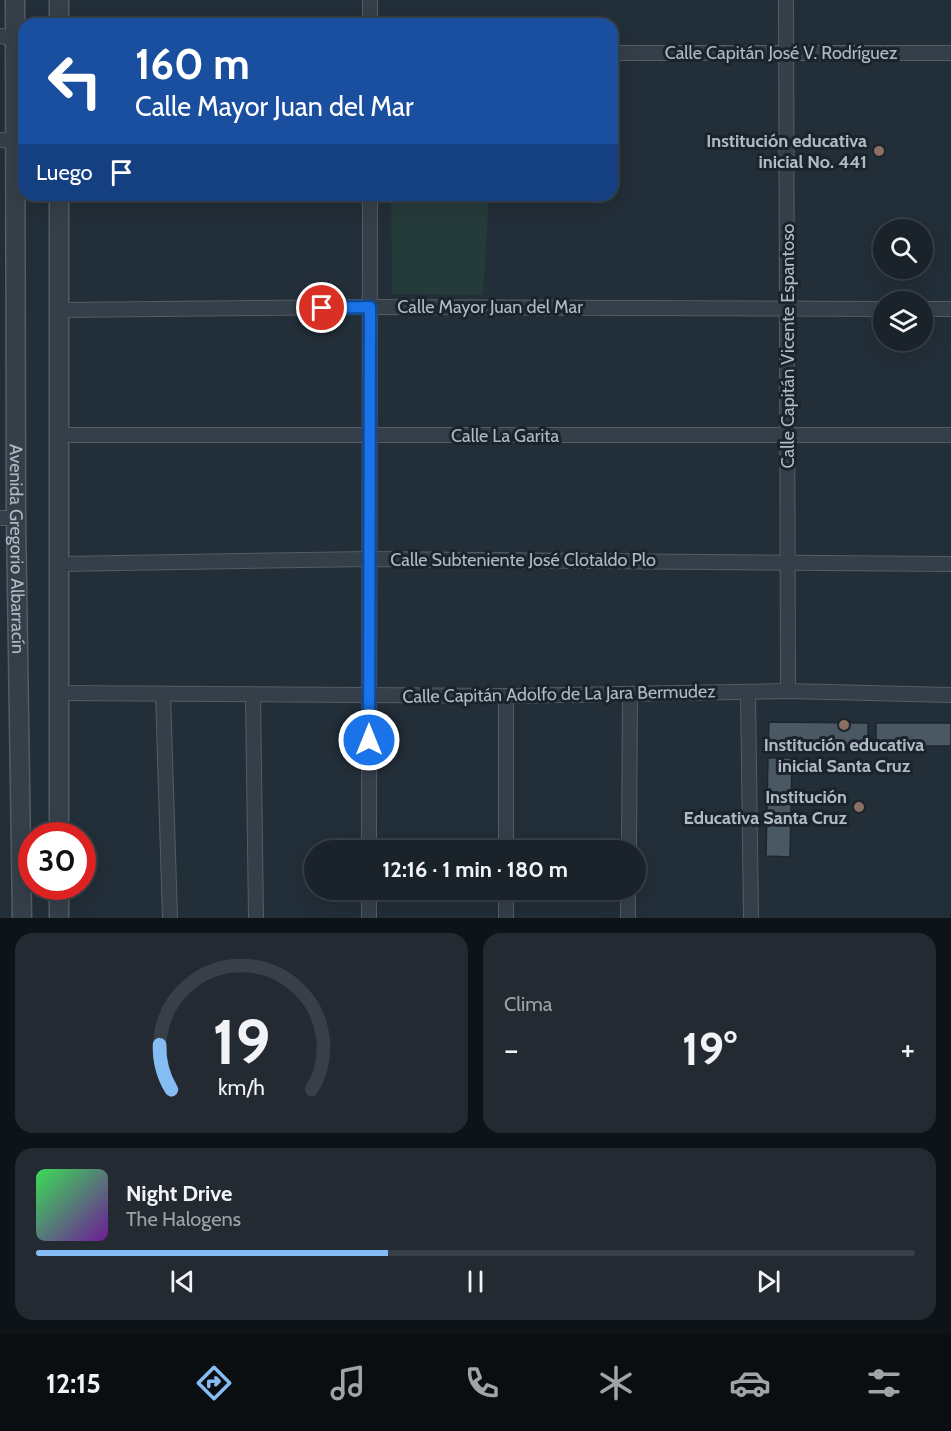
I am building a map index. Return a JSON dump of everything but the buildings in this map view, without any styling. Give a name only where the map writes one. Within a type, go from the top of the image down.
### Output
[{"type":"street","name":"Avenida Gregorio Albarracín","points":[[15,0],[7,141],[8,518],[22,918]]},
{"type":"street","points":[[59,0],[59,18]]},
{"type":"street","points":[[370,0],[370,18]]},
{"type":"street","name":"Calle Capitán Vicente Espantoso","points":[[786,0],[788,692]]},
{"type":"street","name":"Calle Capitán José V. Rodríguez","points":[[618,53],[951,52]]},
{"type":"street","points":[[59,201],[59,822]]},
{"type":"street","points":[[369,840],[370,201]]},
{"type":"street","name":"Calle Mayor Juan del Mar","points":[[60,310],[370,307],[873,309]]},
{"type":"street","points":[[933,309],[951,309]]},
{"type":"street","name":"Calle La Garita","points":[[59,435],[951,435]]},
{"type":"street","name":"Calle Subteniente José Clotaldo Plo","points":[[59,564],[369,559],[951,564]]},
{"type":"street","points":[[748,692],[751,918]]},
{"type":"street","name":"Calle Capitán Adolfo de La Jara Bermudez","points":[[59,693],[506,696],[788,692],[951,695]]},
{"type":"street","points":[[163,694],[170,918]]},
{"type":"street","points":[[628,840],[630,694]]},
{"type":"street","points":[[254,695],[256,918]]},
{"type":"street","points":[[506,696],[506,840]]},
{"type":"street","points":[[59,900],[59,918]]},
{"type":"street","points":[[369,900],[369,918]]},
{"type":"street","points":[[506,900],[506,918]]},
{"type":"street","points":[[628,900],[628,918]]},
{"type":"green space","points":[[391,201],[489,201],[483,295],[392,294]]},
{"type":"place","name":"Institución educativa inicial No. 441","points":[[879,151]]},
{"type":"place","name":"Institución educativa inicial Santa Cruz","points":[[844,725]]},
{"type":"place","name":"Institución Educativa Santa Cruz","points":[[859,807]]},
{"type":"route","points":[[322,308],[370,307],[369,740]]}]
